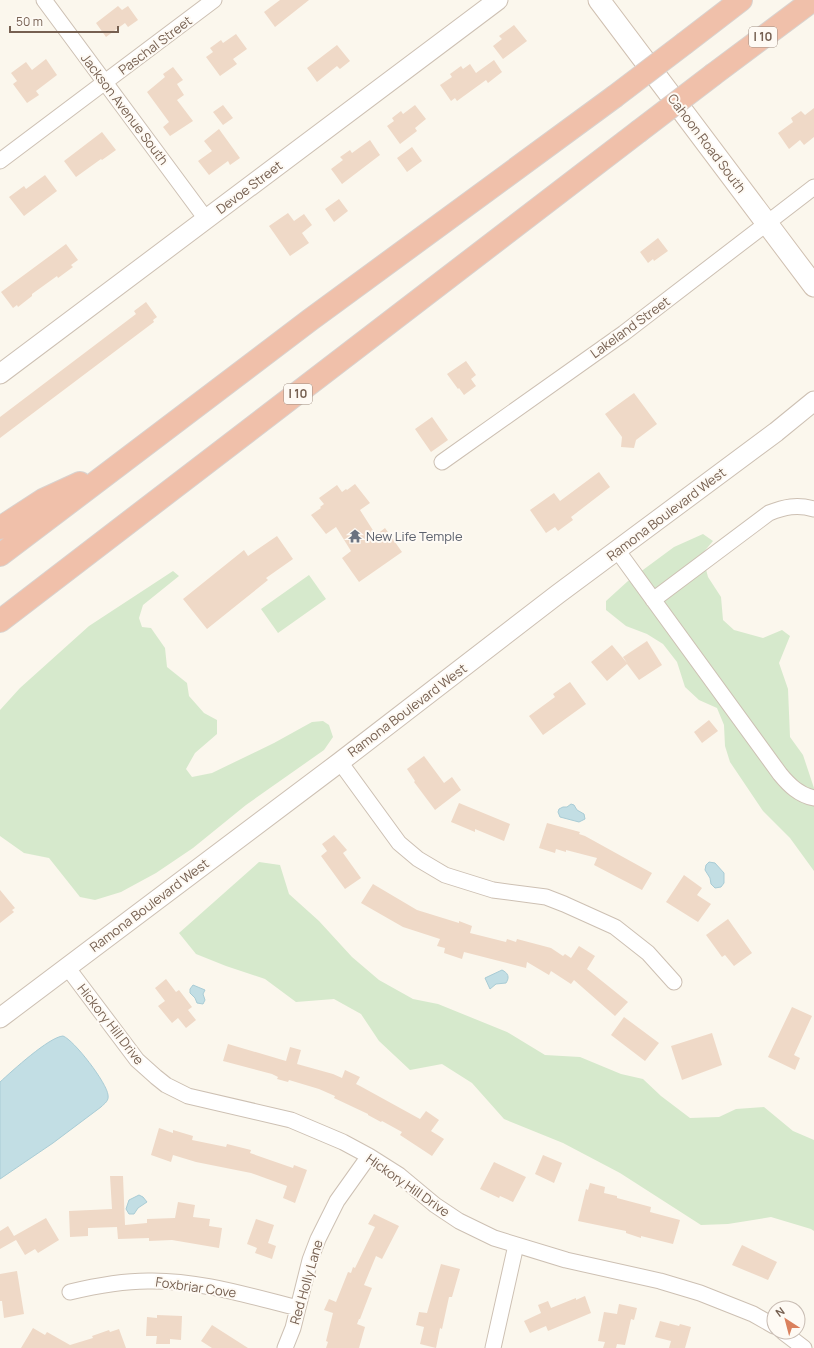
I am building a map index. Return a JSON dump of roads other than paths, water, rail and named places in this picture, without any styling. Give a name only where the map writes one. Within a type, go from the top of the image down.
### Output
[{"type":"highway","points":[[0,555],[310,320],[614,97],[741,0]]},
{"type":"highway","name":"I 10","points":[[0,621],[638,132],[813,0]]},
{"type":"highway","points":[[0,528],[43,500],[124,461]]},
{"type":"highway","points":[[0,636],[139,515]]},
{"type":"main road","name":"Cahoon Road South","points":[[599,0],[814,286]]},
{"type":"street","name":"Jackson Avenue South","points":[[44,0],[206,219]]},
{"type":"street","name":"Paschal Street","points":[[0,162],[214,0]]},
{"type":"street","name":"Devoe Street","points":[[0,374],[498,0]]},
{"type":"street","name":"Lakeland Street","points":[[442,462],[624,333],[814,187]]},
{"type":"street","name":"Ramona Boulevard West","points":[[0,1018],[340,762],[617,550],[776,432],[814,401]]},
{"type":"street","points":[[653,600],[768,513],[781,508],[796,505],[814,509]]},
{"type":"street","points":[[617,550],[784,779],[797,791],[814,798]]},
{"type":"street","points":[[340,762],[399,843],[418,859],[445,875],[493,890],[546,897],[615,927],[648,953],[674,982]]},
{"type":"street","name":"Hickory Hill Drive","points":[[67,967],[137,1060],[166,1085],[188,1096],[291,1120],[318,1130],[368,1156],[399,1175],[435,1205],[459,1221],[494,1238],[566,1260],[660,1281],[700,1293],[754,1314],[766,1321]]},
{"type":"street","name":"Red Holly Lane","points":[[285,1348],[293,1328],[310,1260],[324,1225],[337,1201],[368,1156]]},
{"type":"street","points":[[493,1348],[516,1245]]},
{"type":"street","name":"Foxbriar Cove","points":[[70,1292],[98,1285],[149,1280],[177,1282],[230,1290],[298,1308]]},
{"type":"street","points":[[794,1340],[804,1348]]},
{"type":"water","points":[[571,804],[584,814],[585,819],[579,822],[560,817],[558,812],[559,809],[567,807]]},
{"type":"water","points":[[709,862],[715,863],[724,873],[724,883],[721,887],[715,888],[711,884],[710,878],[705,870],[706,865]]},
{"type":"water","points":[[502,970],[508,975],[506,983],[496,984],[490,989],[485,978]]},
{"type":"water","points":[[193,985],[205,990],[203,994],[205,1000],[203,1004],[197,1003],[195,998],[190,993],[190,989]]},
{"type":"water","points":[[63,1036],[75,1045],[96,1072],[106,1089],[108,1095],[107,1100],[101,1107],[53,1143],[0,1179],[0,1082],[40,1048]]},
{"type":"water","points":[[139,1195],[147,1202],[138,1208],[134,1214],[129,1214],[126,1209],[129,1200]]},
{"type":"place","name":"New Life Temple","points":[[355,536]]}]
